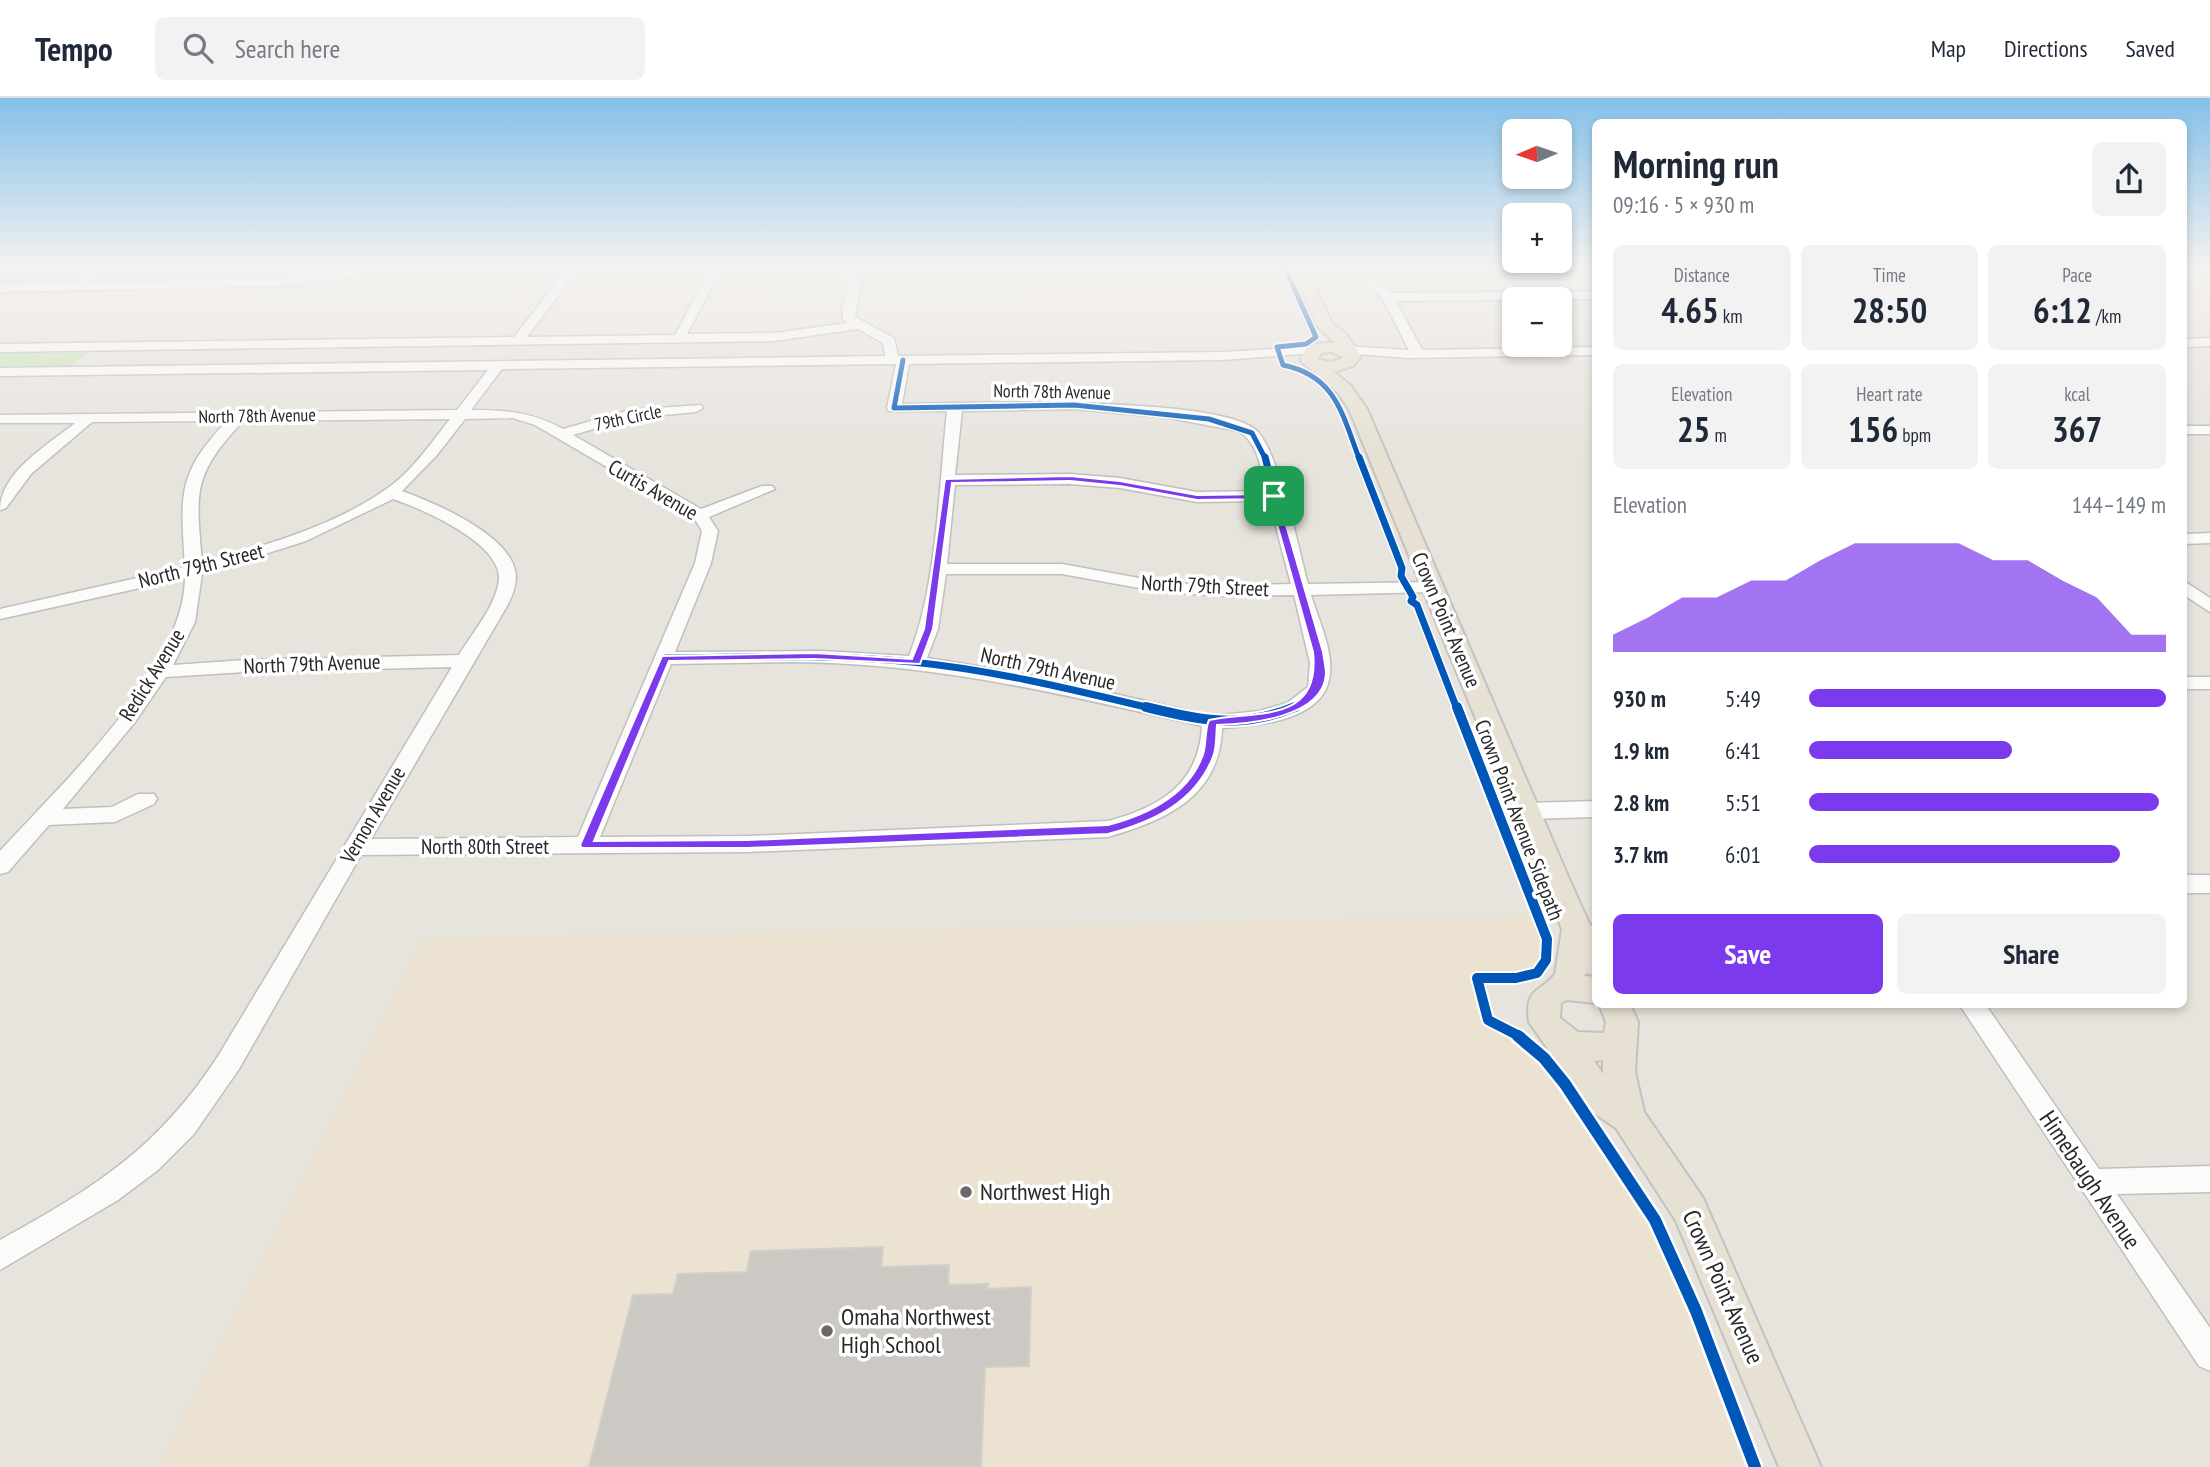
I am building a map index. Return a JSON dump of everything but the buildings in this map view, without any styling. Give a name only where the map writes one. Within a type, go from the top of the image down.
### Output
[{"type":"main road","points":[[1316,357],[1327,341],[1329,330],[1340,337],[1347,357],[1340,375],[1343,389]]},
{"type":"main road","points":[[1316,357],[1347,357]]},
{"type":"main road","name":"Crown Point Avenue","points":[[1316,357],[1358,409],[1526,811],[1577,929],[1587,941],[1592,954]]},
{"type":"main road","name":"Crown Point Avenue","points":[[1577,929],[1569,979],[1563,987],[1548,995],[1543,1008],[1548,1027],[1603,1101],[1628,1117],[1674,1183],[1704,1239],[1800,1467]]},
{"type":"main road","points":[[1563,987],[1592,990]]},
{"type":"main road","name":"Crown Point Avenue","points":[[1616,1008],[1622,1022],[1619,1072],[1628,1117]]},
{"type":"main road","points":[[1560,1040],[1586,1049],[1610,1047],[1619,1042]]},
{"type":"street","points":[[517,341],[526,330]]},
{"type":"street","points":[[679,338],[683,330]]},
{"type":"street","points":[[0,348],[792,337],[833,330]]},
{"type":"street","points":[[865,330],[889,341],[897,360]]},
{"type":"street","points":[[1402,330],[1413,354]]},
{"type":"street","points":[[2187,343],[2210,342]]},
{"type":"street","points":[[1347,357],[1592,351]]},
{"type":"street","points":[[0,372],[1316,357]]},
{"type":"street","name":"North 78th Avenue","points":[[897,360],[894,408],[1074,405],[1209,419],[1243,428],[1259,442],[1301,589]]},
{"type":"street","points":[[392,494],[423,463],[498,366]]},
{"type":"street","points":[[916,662],[929,629],[956,407]]},
{"type":"street","name":"79th Circle","points":[[562,434],[630,414],[696,408]]},
{"type":"street","name":"North 78th Avenue","points":[[0,419],[462,412],[514,414]]},
{"type":"street","name":"Curtis Avenue","points":[[514,414],[562,434],[597,458],[700,515],[710,531],[711,540],[666,658],[586,845]]},
{"type":"street","name":"Redick Avenue","points":[[0,866],[141,701],[176,647],[195,594],[193,480],[203,459],[240,416]]},
{"type":"street","points":[[0,505],[26,471],[89,418]]},
{"type":"street","points":[[2187,430],[2210,430]]},
{"type":"street","points":[[948,480],[1070,479],[1120,483],[1197,497],[1274,496]]},
{"type":"street","points":[[700,515],[767,489]]},
{"type":"street","name":"North 79th Street","points":[[0,614],[281,547],[317,534],[392,494]]},
{"type":"street","name":"Vernon Avenue","points":[[0,1256],[122,1183],[169,1142],[210,1088],[318,913],[502,598],[507,581],[505,565],[493,549],[436,509],[392,494]]},
{"type":"street","points":[[2187,539],[2210,538]]},
{"type":"street","name":"North 79th Street","points":[[938,569],[1047,568],[1184,589],[1432,587]]},
{"type":"street","points":[[2187,588],[2210,607]]},
{"type":"street","name":"North 79th Avenue","points":[[666,658],[815,656],[916,662],[972,670],[1212,722],[1253,720],[1291,709],[1310,696],[1321,677],[1318,652],[1301,589]]},
{"type":"street","name":"North 79th Avenue","points":[[159,673],[245,666],[465,661]]},
{"type":"street","points":[[2187,683],[2210,682]]},
{"type":"street","name":"North 80th Street","points":[[355,847],[747,844],[1108,829],[1143,820],[1171,803],[1196,779],[1210,749],[1212,722]]},
{"type":"street","points":[[42,818],[115,814],[146,799]]},
{"type":"street","points":[[1526,811],[1592,809]]},
{"type":"street","points":[[2187,884],[2210,884]]},
{"type":"street","name":"Himebaugh Avenue","points":[[1974,1008],[2210,1355]]},
{"type":"street","points":[[2092,1182],[2210,1179]]},
{"type":"shaded area","name":"Northwest High","points":[[1534,916],[1544,947],[1537,967],[1522,973],[1472,975],[1483,1026],[1518,1039],[1539,1056],[1630,1181],[1673,1273],[1749,1467],[157,1467],[423,939]]},
{"type":"green space","points":[[92,350],[68,368],[0,369],[0,351]]},
{"type":"cycle path","name":"Crown Point Avenue Sidepath","points":[[1313,330],[1316,337],[1306,344],[1277,347],[1283,365],[1307,370],[1336,399],[1402,568],[1401,576],[1413,597],[1411,601],[1417,605],[1547,939],[1546,960],[1537,973],[1516,978],[1477,978],[1488,1020],[1520,1037],[1544,1058],[1586,1113],[1639,1193],[1684,1280],[1755,1467]]},
{"type":"cycle path","points":[[666,658],[822,657],[915,662],[1027,680],[1212,722],[1277,714],[1294,708],[1317,688],[1321,674],[1318,652],[1263,450],[1252,433],[1209,419],[1074,405],[894,408],[903,360]]},
{"type":"place","name":"Northwest High","points":[[966,1192]]},
{"type":"place","name":"Omaha Northwest High School","points":[[827,1331]]},
{"type":"route","points":[[1070,479],[1120,483],[1197,497],[1274,496],[1318,652],[1321,677],[1310,696],[1291,709],[1253,720],[1212,722],[1209,756],[1196,779],[1171,803],[1143,820],[1108,829],[747,844],[586,845],[666,658],[815,656],[916,662],[929,629],[948,480],[1070,479]]}]
